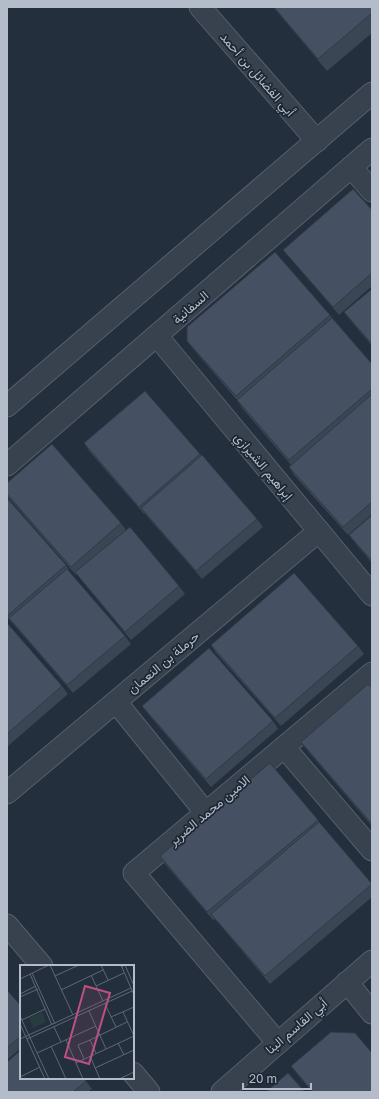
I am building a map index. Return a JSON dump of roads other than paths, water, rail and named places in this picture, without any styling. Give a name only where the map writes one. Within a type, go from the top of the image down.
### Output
[{"type":"street","name":"أبي الفضائل بن أحمد","points":[[200,7],[317,141]]},
{"type":"street","points":[[7,406],[372,93]]},
{"type":"street","name":"السفانية","points":[[7,465],[372,149]]},
{"type":"street","points":[[351,167],[372,191]]},
{"type":"street","name":"إبراهيم الشيرازي","points":[[157,336],[372,595]]},
{"type":"street","name":"حرملة بن النعمان","points":[[7,793],[319,531]]},
{"type":"street","name":"الامين محمد الضرير","points":[[277,1042],[134,874],[372,672]]},
{"type":"street","points":[[116,702],[206,813]]},
{"type":"street","points":[[284,747],[372,850]]},
{"type":"street","points":[[7,925],[41,965]]},
{"type":"street","name":"أبي القاسم البنا","points":[[222,1092],[277,1042],[372,961]]},
{"type":"street","points":[[347,982],[372,1013]]},
{"type":"street","points":[[134,1074],[149,1092]]}]
